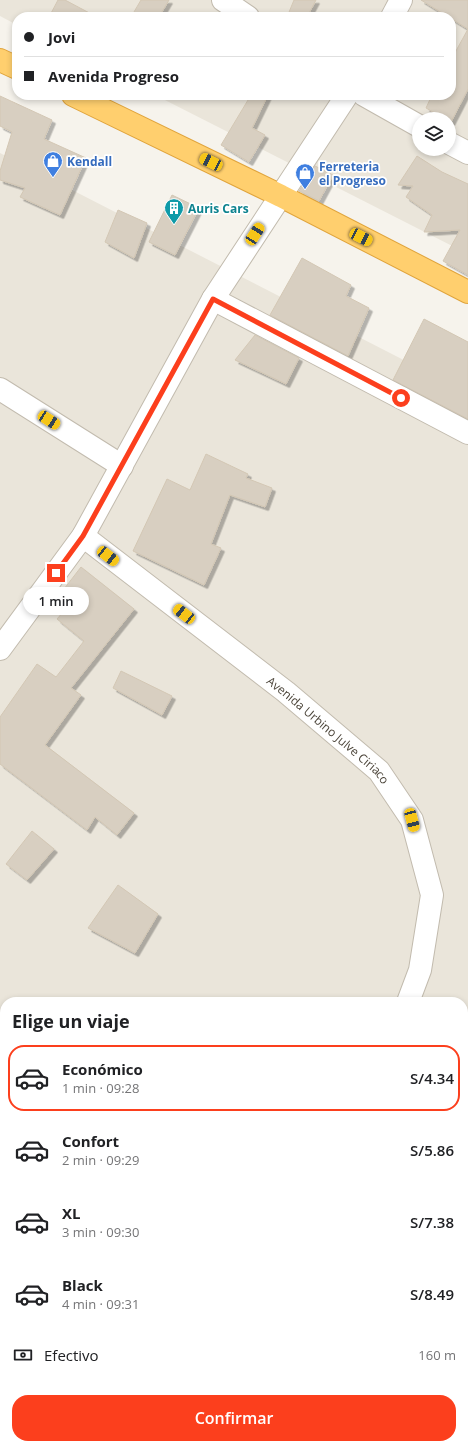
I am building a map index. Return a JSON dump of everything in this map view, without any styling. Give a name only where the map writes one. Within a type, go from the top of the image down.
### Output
[{"type":"highway","points":[[0,60],[12,66]]},
{"type":"highway","points":[[83,100],[281,196],[468,292]]},
{"type":"street","points":[[223,0],[241,12]]},
{"type":"street","points":[[395,12],[401,0]]},
{"type":"street","points":[[1,646],[83,536],[213,299],[345,100]]},
{"type":"street","points":[[373,100],[412,122]]},
{"type":"street","points":[[456,147],[468,153]]},
{"type":"street","points":[[213,299],[468,433]]},
{"type":"street","points":[[0,388],[122,466]]},
{"type":"street","name":"Avenida Urbino Julve Ciriaco","points":[[83,536],[286,692],[379,771],[412,820],[432,895],[420,970],[410,997]]},
{"type":"shaded area","points":[[0,0],[468,0],[468,254],[165,100],[456,100],[456,12],[12,12],[12,22],[0,16]]},
{"type":"shaded area","points":[[0,153],[468,393],[468,997],[0,997]]},
{"type":"building","points":[[58,0],[65,0],[88,12],[52,12]]},
{"type":"building","points":[[141,0],[169,0],[162,12],[134,12]]},
{"type":"building","points":[[294,0],[316,0],[310,12],[289,12]]},
{"type":"building","points":[[421,0],[468,0],[468,29],[456,22],[456,12],[440,12]]},
{"type":"building","points":[[468,29],[468,89],[456,112],[433,112],[426,108],[430,100],[456,100],[456,51]]},
{"type":"building","points":[[0,96],[52,120],[44,139],[86,158],[60,215],[20,197],[25,188],[0,180],[0,171],[12,132],[0,126]]},
{"type":"building","points":[[248,100],[266,100],[252,128],[265,135],[249,162],[221,145]]},
{"type":"building","points":[[417,156],[442,172],[468,184],[468,275],[443,261],[460,230],[424,232],[432,215],[406,197],[413,186],[398,185]]},
{"type":"building","points":[[315,166],[333,175],[319,201],[299,191]]},
{"type":"building","name":"Auris Cars","points":[[172,195],[199,208],[175,255],[149,242]]},
{"type":"building","points":[[118,210],[147,223],[134,258],[105,242]]},
{"type":"building","points":[[302,258],[351,285],[346,296],[369,308],[348,356],[270,315]]},
{"type":"building","points":[[424,319],[468,342],[468,419],[393,380]]},
{"type":"building","points":[[255,335],[299,358],[286,384],[235,360]]},
{"type":"building","points":[[206,454],[248,474],[246,478],[272,488],[265,507],[230,495],[211,544],[221,548],[204,585],[133,551],[167,479],[190,490]]},
{"type":"building","points":[[81,567],[134,609],[71,688],[81,695],[45,745],[134,813],[117,835],[95,817],[87,830],[0,764],[0,717],[37,664],[56,677],[84,641],[57,619],[76,597],[64,589]]},
{"type":"building","points":[[121,671],[172,696],[162,715],[113,688]]},
{"type":"building","points":[[32,831],[54,849],[27,880],[6,864]]},
{"type":"building","points":[[118,885],[158,914],[135,953],[88,928]]},
{"type":"place","name":"Kendall","points":[[53,178]]},
{"type":"place","name":"Ferreteria el Progreso","points":[[305,190]]},
{"type":"place","name":"Auris Cars","points":[[174,225]]},
{"type":"route","points":[[56,573],[83,536],[213,299],[401,398]]}]
